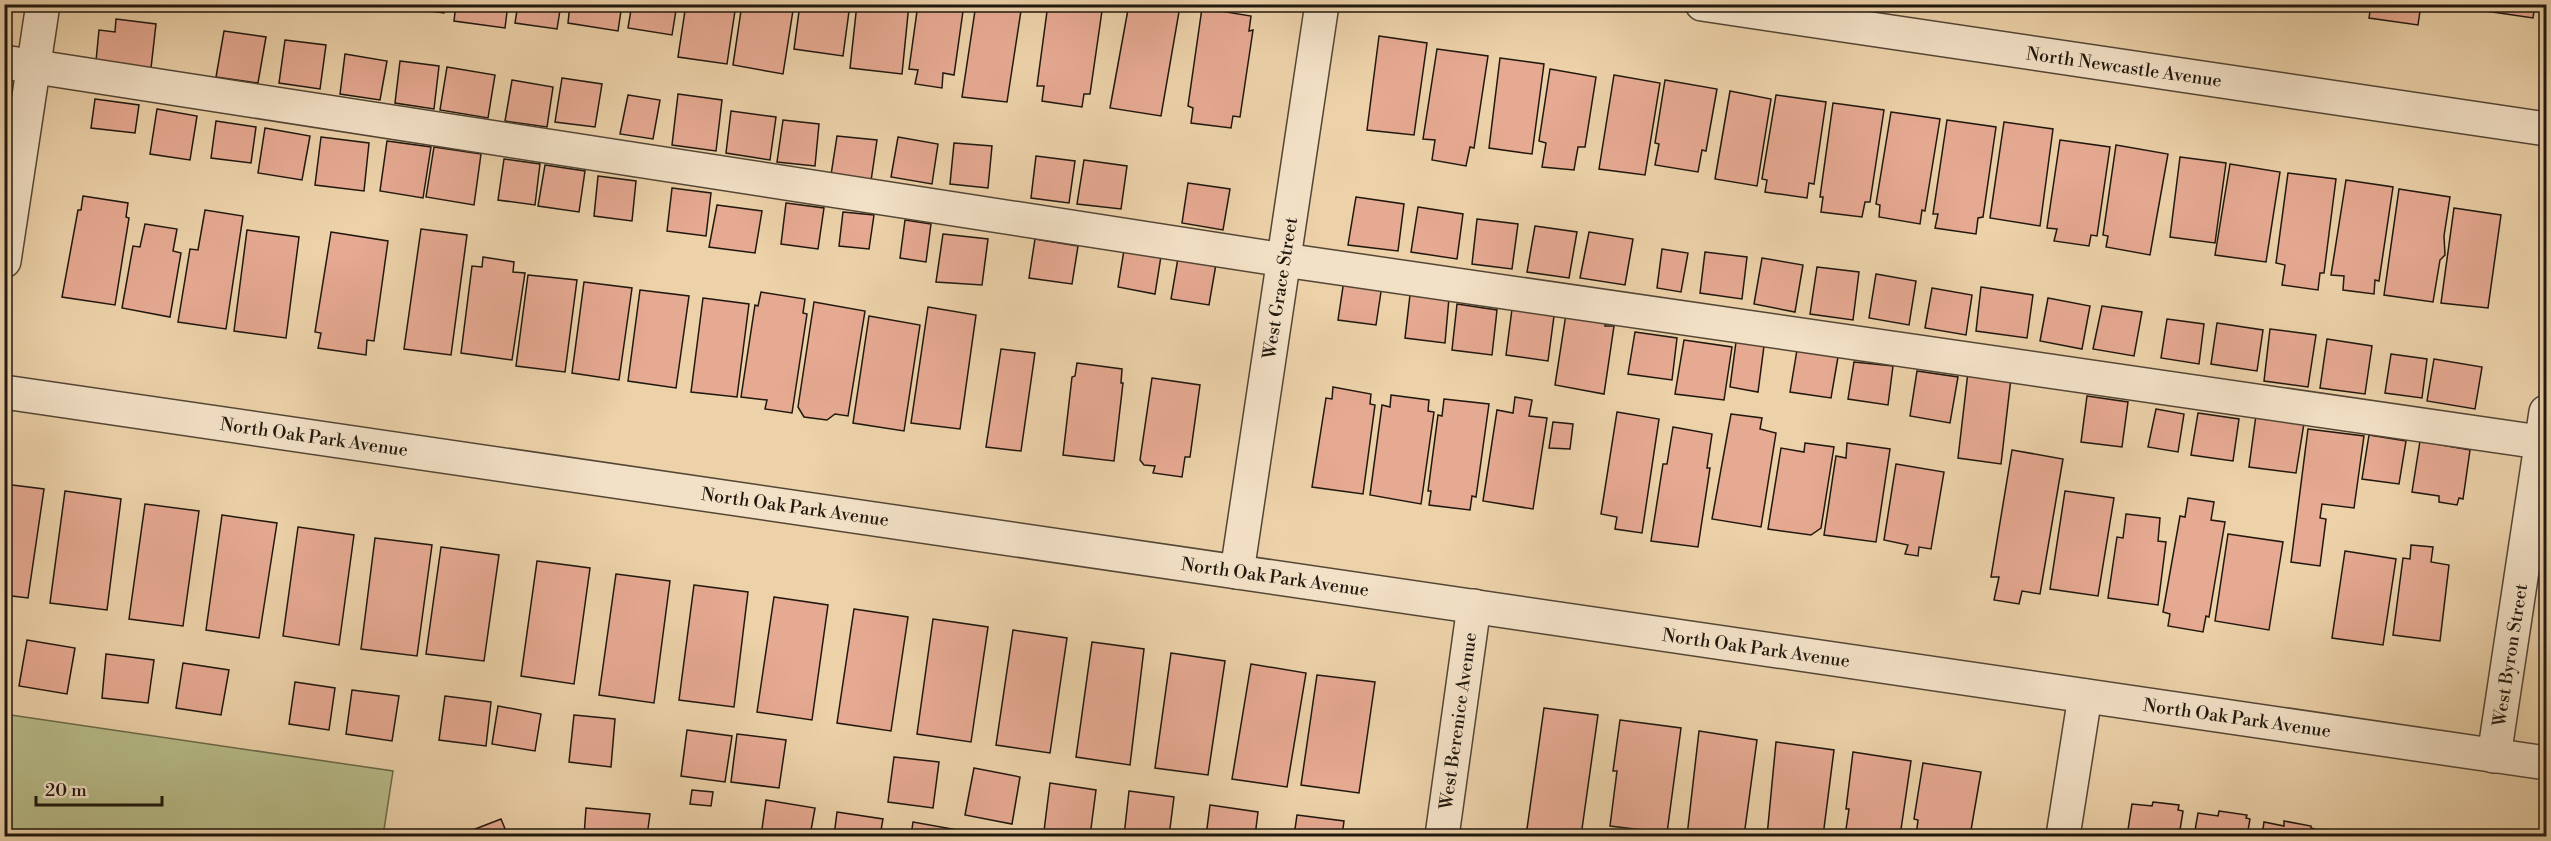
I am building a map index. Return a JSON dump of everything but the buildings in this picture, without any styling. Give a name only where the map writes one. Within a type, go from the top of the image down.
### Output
[{"type":"street","points":[[4,261],[19,64],[43,4]]},
{"type":"street","name":"West Grace Street","points":[[1237,572],[1322,4]]},
{"type":"street","name":"North Newcastle Avenue","points":[[1702,4],[2547,129]]},
{"type":"street","points":[[19,64],[1284,260],[2545,432]]},
{"type":"street","name":"North Oak Park Avenue","points":[[4,392],[2547,763]]},
{"type":"street","name":"West Byron Street","points":[[2494,756],[2545,432]]},
{"type":"street","name":"West Berenice Avenue","points":[[1442,837],[1474,606]]},
{"type":"street","points":[[2063,837],[2085,696]]},
{"type":"green space","points":[[4,714],[393,771],[383,836],[5,836]]}]
